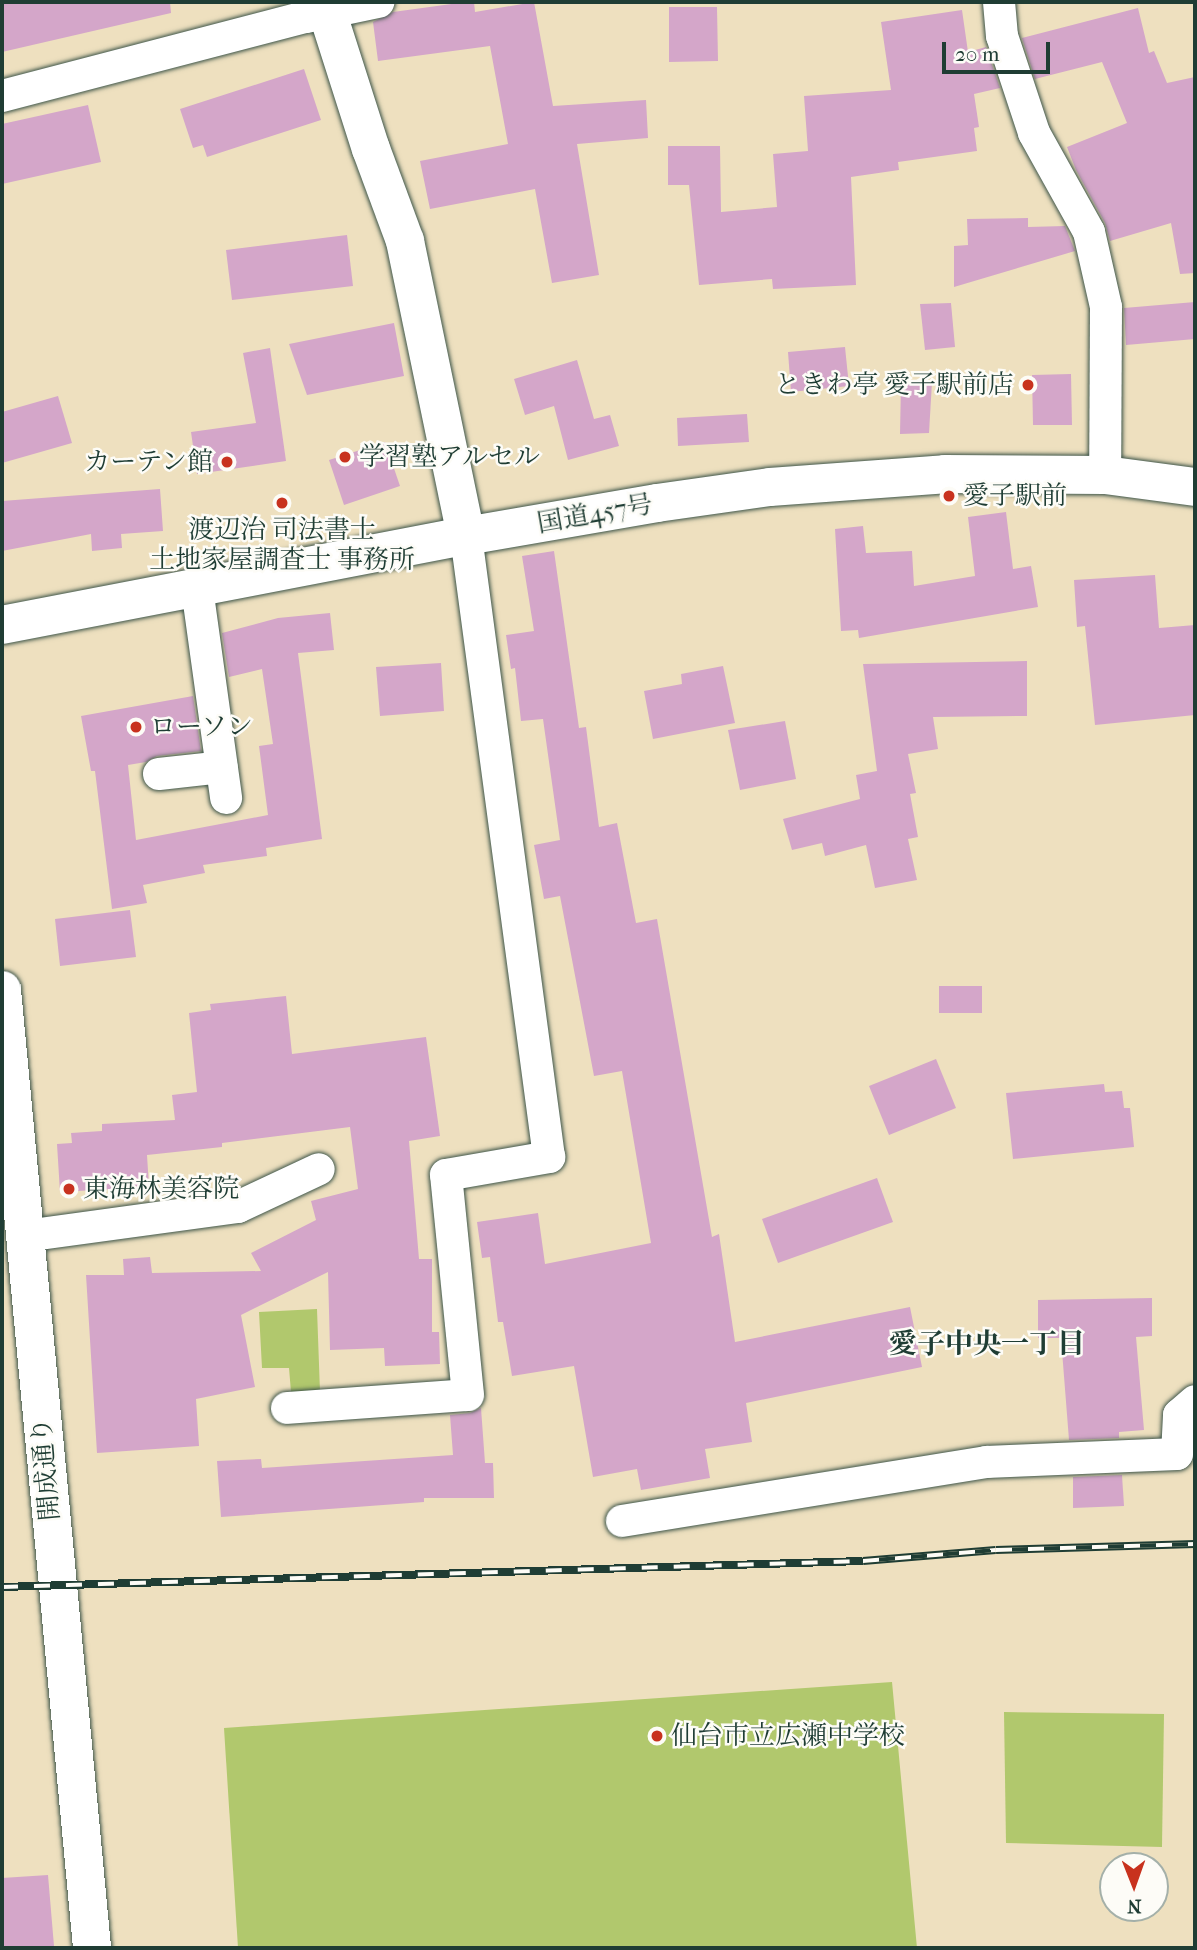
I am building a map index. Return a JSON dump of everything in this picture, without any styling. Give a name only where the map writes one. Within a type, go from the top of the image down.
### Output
[{"type":"main road","points":[[326,7],[405,241],[466,536]]},
{"type":"main road","name":"国道457号","points":[[2,625],[466,536],[657,503],[770,487],[945,474],[1105,475],[1195,487]]},
{"type":"main road","name":"開成通り","points":[[2,990],[11,1179],[25,1236],[92,1948]]},
{"type":"street","points":[[2,96],[326,7],[378,2]]},
{"type":"street","points":[[999,2],[1002,36],[1034,133],[1089,232],[1106,307],[1105,475]]},
{"type":"street","points":[[287,1408],[468,1395],[446,1175],[549,1157],[466,536]]},
{"type":"street","points":[[197,588],[226,798]]},
{"type":"street","points":[[159,774],[222,767]]},
{"type":"street","points":[[25,1236],[238,1207],[318,1168]]},
{"type":"street","points":[[622,1521],[986,1462],[1177,1454],[1179,1415],[1195,1401]]},
{"type":"green space","points":[[317,1309],[320,1392],[291,1392],[289,1368],[262,1368],[259,1312]]},
{"type":"green space","points":[[892,1682],[917,1948],[238,1948],[224,1728]]},
{"type":"green space","points":[[1004,1712],[1164,1714],[1162,1847],[1006,1843]]},
{"type":"building","points":[[2,2],[170,2],[171,13],[2,52]]},
{"type":"building","points":[[474,2],[475,12],[534,2],[553,106],[646,100],[648,138],[577,144],[599,275],[552,283],[535,189],[430,209],[420,161],[508,144],[490,46],[378,61],[373,22],[393,12]]},
{"type":"building","points":[[669,7],[717,7],[718,61],[669,62]]},
{"type":"building","points":[[1138,8],[1149,53],[1154,51],[1167,83],[1195,77],[1195,273],[1180,274],[1171,223],[1110,241],[1105,223],[1076,170],[1067,147],[1127,123],[1102,62],[1035,79],[1022,38]]},
{"type":"building","points":[[962,10],[968,52],[986,47],[1000,88],[974,94],[979,127],[974,128],[977,151],[898,162],[899,170],[851,177],[856,285],[773,289],[772,279],[699,285],[689,185],[668,185],[668,146],[720,146],[721,212],[777,207],[773,154],[808,151],[804,96],[891,90],[881,22]]},
{"type":"building","points":[[304,69],[321,120],[207,157],[203,145],[193,148],[180,109]]},
{"type":"building","points":[[88,105],[101,162],[2,184],[2,124]]},
{"type":"building","points":[[1028,218],[1028,227],[1065,226],[1075,251],[954,287],[954,246],[968,245],[967,219]]},
{"type":"building","points":[[347,235],[353,286],[232,300],[226,250]]},
{"type":"building","points":[[1195,302],[1195,339],[1126,345],[1124,308]]},
{"type":"building","points":[[951,303],[955,347],[925,350],[920,304]]},
{"type":"building","points":[[394,323],[404,376],[307,395],[289,344]]},
{"type":"building","points":[[845,347],[849,386],[791,392],[788,352]]},
{"type":"building","points":[[270,348],[286,461],[197,474],[191,432],[256,423],[243,353]]},
{"type":"building","points":[[577,360],[594,419],[610,415],[619,446],[568,460],[554,406],[525,415],[514,379]]},
{"type":"building","points":[[1071,374],[1072,425],[1033,425],[1032,375]]},
{"type":"building","points":[[901,382],[932,382],[929,433],[900,434]]},
{"type":"building","points":[[58,396],[72,443],[2,463],[2,412]]},
{"type":"building","points":[[747,414],[749,442],[678,446],[677,418]]},
{"type":"building","points":[[385,442],[400,486],[344,505],[329,460]]},
{"type":"building","points":[[160,489],[163,531],[121,534],[122,548],[92,551],[91,534],[2,551],[2,501]]},
{"type":"building","points":[[1006,512],[1013,569],[1031,566],[1038,607],[859,638],[858,630],[841,631],[835,529],[863,526],[866,553],[912,551],[914,586],[975,576],[968,517]]},
{"type":"building","points":[[554,551],[579,728],[586,727],[599,827],[617,823],[636,923],[657,919],[712,1237],[719,1234],[735,1342],[910,1307],[922,1367],[746,1403],[752,1442],[705,1449],[710,1478],[641,1490],[637,1469],[593,1477],[574,1366],[512,1376],[503,1322],[498,1322],[490,1257],[482,1258],[477,1222],[538,1213],[545,1264],[651,1243],[622,1071],[594,1076],[560,896],[544,899],[534,845],[560,840],[543,719],[521,721],[515,668],[511,669],[506,635],[534,631],[522,556]]},
{"type":"building","points":[[1155,575],[1159,628],[1195,625],[1195,715],[1095,725],[1085,626],[1077,627],[1074,580]]},
{"type":"building","points":[[330,613],[334,650],[298,653],[322,839],[266,848],[267,856],[203,865],[205,873],[143,885],[147,903],[112,909],[95,771],[91,771],[81,716],[193,696],[201,751],[157,756],[146,762],[128,765],[136,840],[268,815],[259,746],[273,744],[262,669],[229,677],[222,633],[278,618]]},
{"type":"building","points":[[1027,661],[1027,716],[933,717],[938,749],[908,754],[916,793],[910,794],[918,837],[908,839],[917,880],[875,888],[866,845],[825,856],[822,843],[792,850],[783,819],[860,799],[856,775],[877,771],[863,664]]},
{"type":"building","points":[[441,663],[444,711],[380,716],[376,667]]},
{"type":"building","points":[[723,666],[735,723],[653,739],[644,691],[682,684],[681,674]]},
{"type":"building","points":[[785,721],[796,779],[740,790],[728,730]]},
{"type":"building","points":[[130,910],[136,957],[60,966],[55,919]]},
{"type":"building","points":[[939,986],[982,986],[982,1013],[939,1013]]},
{"type":"building","points":[[286,996],[292,1054],[426,1037],[440,1136],[409,1141],[419,1259],[432,1259],[432,1332],[439,1332],[440,1364],[385,1366],[384,1348],[330,1350],[328,1272],[241,1315],[255,1387],[196,1399],[199,1446],[97,1453],[86,1275],[124,1275],[123,1259],[150,1257],[152,1273],[261,1271],[251,1253],[316,1220],[311,1201],[358,1189],[350,1127],[222,1143],[222,1147],[147,1155],[149,1187],[60,1192],[57,1144],[72,1143],[71,1133],[102,1131],[102,1124],[175,1120],[172,1095],[197,1092],[189,1013],[211,1010],[210,1004]]},
{"type":"building","points":[[936,1059],[956,1108],[889,1135],[869,1086]]},
{"type":"building","points":[[1104,1084],[1105,1092],[1122,1091],[1124,1108],[1130,1108],[1134,1147],[1013,1159],[1006,1093]]},
{"type":"building","points":[[877,1178],[893,1222],[778,1263],[762,1219]]},
{"type":"building","points":[[1152,1298],[1152,1336],[1136,1337],[1144,1430],[1119,1432],[1119,1438],[1069,1440],[1061,1338],[1038,1338],[1038,1300]]},
{"type":"building","points":[[481,1408],[485,1463],[493,1463],[494,1498],[424,1498],[424,1502],[221,1517],[217,1461],[261,1459],[262,1468],[453,1455],[450,1415],[470,1413]]},
{"type":"building","points":[[1122,1475],[1124,1506],[1073,1508],[1073,1477]]},
{"type":"building","points":[[48,1875],[54,1946],[2,1948],[2,1878]]},
{"type":"railway","points":[[2,1587],[863,1561],[996,1550],[1195,1544]]},
{"type":"place","name":"ときわ亭 愛子駅前店","points":[[1028,385]]},
{"type":"place","name":"学習塾アルセル","points":[[345,457]]},
{"type":"place","name":"カーテン館","points":[[227,462]]},
{"type":"place","name":"愛子駅前","points":[[949,496]]},
{"type":"place","name":"渡辺治 司法書士 土地家屋調査士 事務所","points":[[282,503]]},
{"type":"place","name":"ローソン","points":[[136,727]]},
{"type":"place","name":"東海林美容院","points":[[69,1189]]},
{"type":"place","name":"仙台市立広瀬中学校","points":[[657,1736]]},
{"type":"district","name":"愛子中央一丁目","points":[[987,1344]]}]
